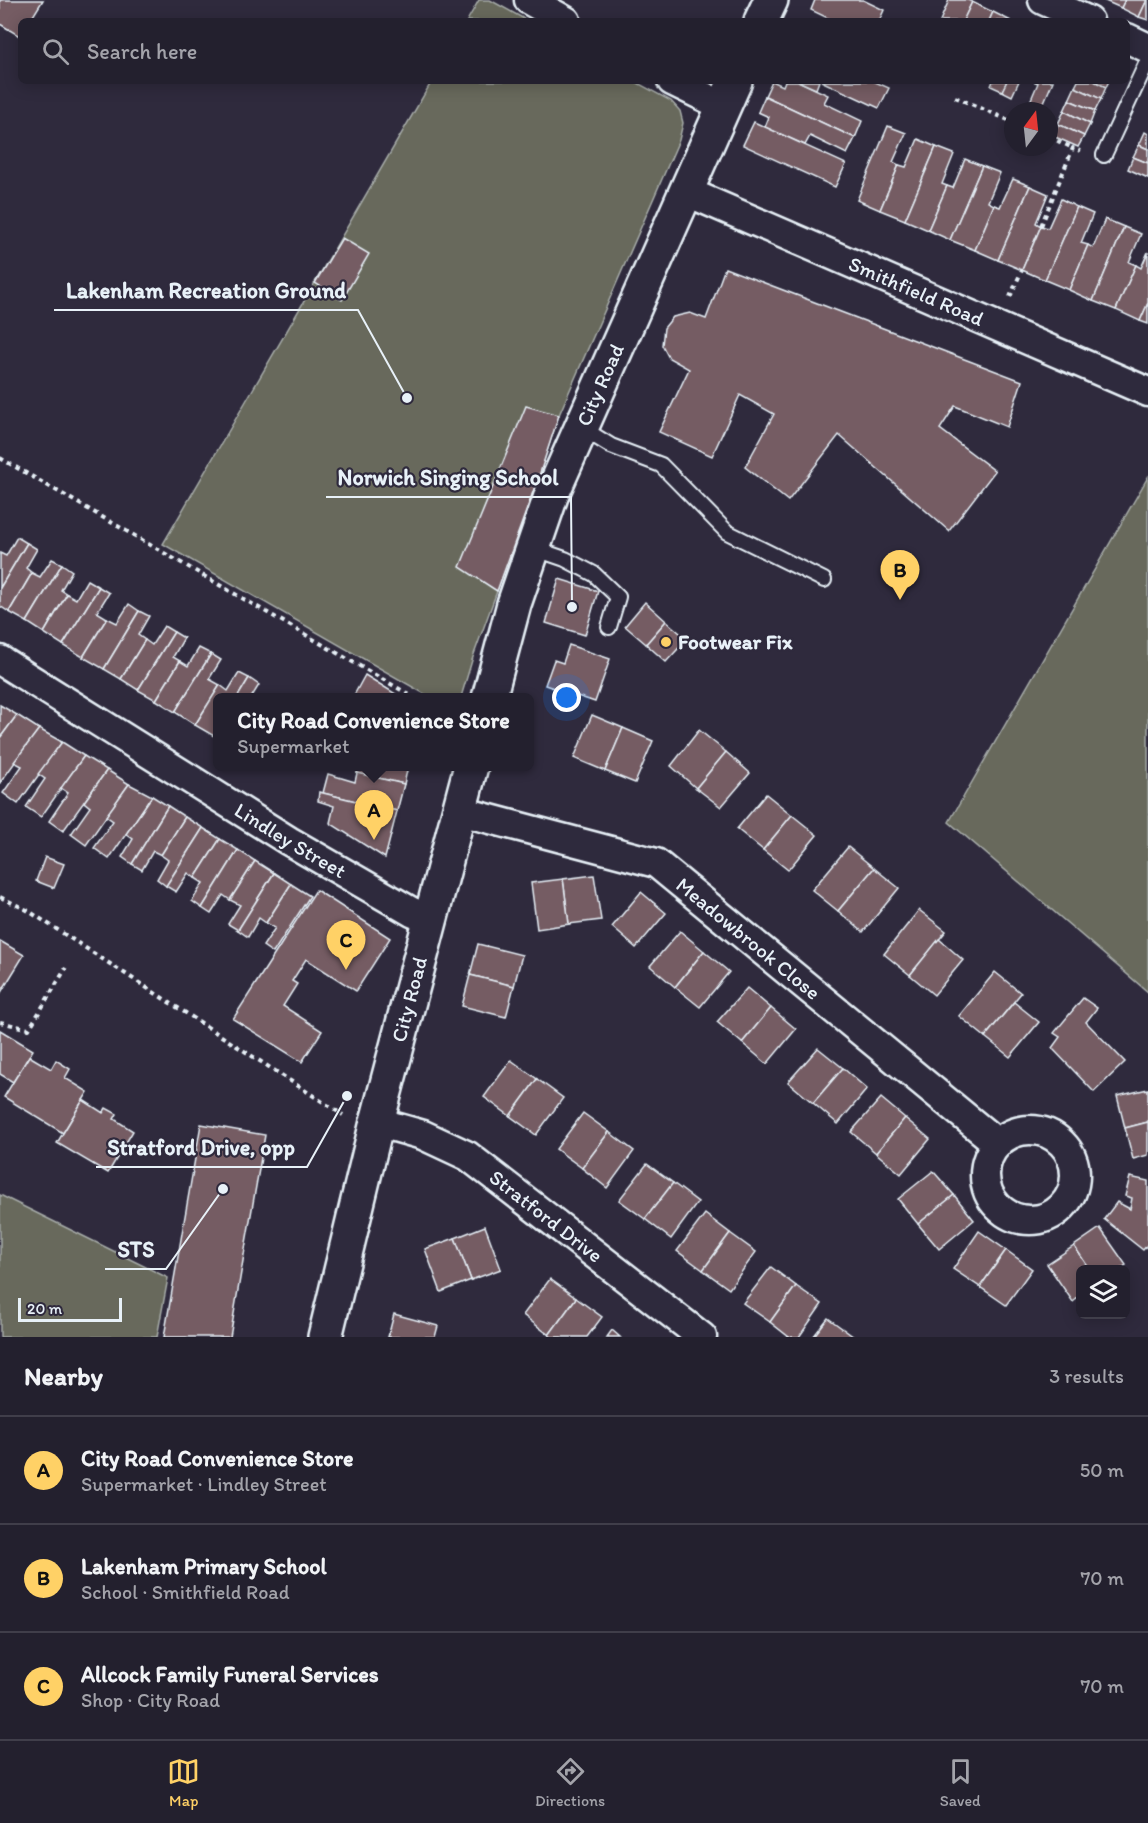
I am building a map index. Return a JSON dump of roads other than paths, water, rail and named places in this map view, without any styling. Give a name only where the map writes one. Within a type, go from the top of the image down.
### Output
[{"type":"street","points":[[529,0],[561,18]]},
{"type":"street","points":[[762,18],[771,0]]},
{"type":"street","points":[[1043,0],[1082,18]]},
{"type":"street","points":[[1130,39],[1148,48]]},
{"type":"street","points":[[685,84],[729,94]]},
{"type":"street","name":"City Road","points":[[490,693],[514,604],[551,496],[729,94]]},
{"type":"street","name":"Smithfield Road","points":[[685,191],[1148,392]]},
{"type":"street","name":"Lindley Street","points":[[0,660],[289,841],[412,912],[431,920]]},
{"type":"street","name":"City Road","points":[[325,1337],[376,1129],[470,771]]},
{"type":"street","name":"Meadowbrook Close","points":[[460,811],[656,863],[997,1143]]},
{"type":"street","name":"Stratford Drive","points":[[376,1129],[423,1136],[468,1156],[702,1337]]},
{"type":"lane","points":[[1104,155],[1148,60]]},
{"type":"lane","points":[[582,428],[611,446],[661,465],[727,532],[824,580]]},
{"type":"lane","points":[[533,548],[565,559],[594,574],[618,597],[609,627]]},
{"type":"place","name":"Lakenham Recreation Ground","points":[[407,398]]},
{"type":"place","name":"Lakenham Primary School","points":[[900,600]]},
{"type":"place","name":"Norwich Singing School","points":[[572,607]]},
{"type":"place","name":"Footwear Fix","points":[[666,642]]},
{"type":"place","name":"City Road Convenience Store","points":[[374,840]]},
{"type":"place","name":"Allcock Family Funeral Services","points":[[346,970]]},
{"type":"place","name":"Stratford Drive, opp","points":[[347,1096]]},
{"type":"place","name":"STS","points":[[223,1189]]}]
